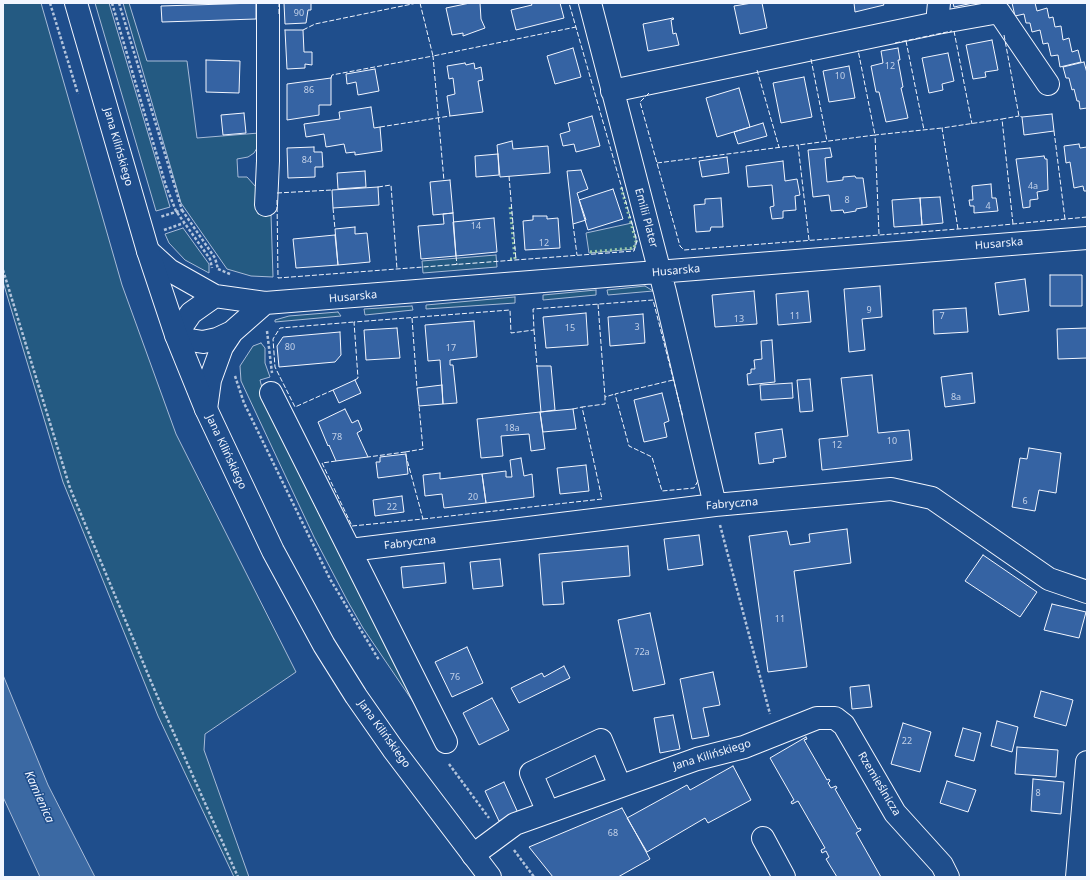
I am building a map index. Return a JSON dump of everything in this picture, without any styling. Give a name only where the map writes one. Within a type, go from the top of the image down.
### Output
[{"type":"street","name":"Jana Kilińskiego","points":[[76,3],[148,251],[176,335],[206,409],[273,551],[324,645],[356,696],[389,743],[490,877]]},
{"type":"street","points":[[266,205],[268,161],[268,3]]},
{"type":"street","name":"Emilii Plater","points":[[590,3],[660,272],[715,505]]},
{"type":"street","points":[[612,91],[938,13],[999,12],[1048,84]]},
{"type":"street","name":"Husarska","points":[[148,251],[169,270],[215,296],[265,303],[1087,238]]},
{"type":"street","points":[[215,296],[191,313],[176,335],[190,340],[203,342],[217,339],[232,332]]},
{"type":"street","points":[[206,409],[210,380],[222,347],[232,332],[265,303]]},
{"type":"street","points":[[271,393],[446,742]]},
{"type":"street","name":"Fabryczna","points":[[350,550],[715,505],[891,489],[932,498],[1050,580],[1087,592]]},
{"type":"street","name":"Jana Kilińskiego","points":[[473,855],[515,824],[697,759],[744,747],[817,718],[835,718],[844,725]]},
{"type":"street","name":"Rzemieślnicza","points":[[844,725],[895,813],[942,866],[948,877]]},
{"type":"street","points":[[548,812],[531,773],[600,740],[620,786]]},
{"type":"street","points":[[1077,877],[1087,762]]},
{"type":"street","points":[[762,838],[784,877]]},
{"type":"path","points":[[112,3],[166,186],[176,211],[210,259],[215,273],[218,269],[215,258],[182,210],[119,3]]},
{"type":"path","points":[[140,223],[182,210]]},
{"type":"path","points":[[3,270],[70,488],[155,692],[238,877]]},
{"type":"path","points":[[267,331],[272,375],[271,393]]},
{"type":"path","points":[[235,371],[244,403]]},
{"type":"path","points":[[715,505],[775,734]]},
{"type":"shaded area","points":[[3,3],[41,3],[122,285],[176,434],[296,672],[205,734],[204,750],[249,877],[234,877],[158,716],[63,482],[3,282]]},
{"type":"shaded area","points":[[95,3],[109,3],[170,207],[156,211]]},
{"type":"shaded area","points":[[123,3],[129,3],[147,61],[187,61],[197,138],[259,133],[257,148],[254,153],[248,157],[237,159],[238,177],[247,177],[256,187],[259,193],[258,214],[271,214],[273,277],[251,276],[227,269],[181,203]]},
{"type":"shaded area","points":[[632,223],[636,240],[634,249],[589,253],[586,233]]},
{"type":"shaded area","points":[[183,228],[209,264],[209,273],[185,260],[169,243],[165,234]]},
{"type":"shaded area","points":[[496,255],[497,267],[423,273],[422,261]]},
{"type":"shaded area","points":[[645,286],[653,291],[608,295],[607,290]]},
{"type":"shaded area","points":[[596,290],[596,295],[543,300],[543,295]]},
{"type":"shaded area","points":[[515,297],[515,303],[426,309],[426,305]]},
{"type":"shaded area","points":[[412,306],[413,310],[365,315],[364,309]]},
{"type":"shaded area","points":[[338,312],[341,316],[275,322],[275,320],[289,316]]},
{"type":"shaded area","points":[[261,343],[265,348],[265,363],[270,377],[260,380],[262,388],[420,712],[363,628],[347,600],[314,537],[241,381],[240,366],[253,346]]},
{"type":"water","name":"Kamienica","points":[[3,675],[48,785],[95,877],[40,877],[3,797]]},
{"type":"building","points":[[256,3],[256,19],[162,22],[161,6]]},
{"type":"building","points":[[284,3],[311,3],[311,10],[308,10],[306,23],[285,24]]},
{"type":"building","points":[[470,3],[480,3],[481,19],[485,28],[463,36],[463,33],[452,35],[446,8]]},
{"type":"building","points":[[531,3],[560,3],[564,18],[516,30],[511,10],[532,5]]},
{"type":"building","points":[[762,3],[767,28],[740,34],[734,6]]},
{"type":"building","points":[[854,3],[883,3],[884,5],[855,12]]},
{"type":"building","points":[[953,3],[973,3],[954,7]]},
{"type":"building","points":[[1012,3],[1035,3],[1037,11],[1047,8],[1049,18],[1053,17],[1055,27],[1061,26],[1063,40],[1069,38],[1072,52],[1078,50],[1081,62],[1060,67],[1058,55],[1051,56],[1048,43],[1043,44],[1040,30],[1032,32],[1030,23],[1026,23],[1024,14],[1015,16]]},
{"type":"building","points":[[674,19],[671,20],[673,34],[676,33],[679,45],[648,51],[643,24]]},
{"type":"building","points":[[285,30],[303,30],[304,52],[312,52],[312,65],[305,64],[305,68],[287,69]]},
{"type":"building","points":[[992,40],[998,70],[985,72],[986,77],[973,79],[966,45]]},
{"type":"building","points":[[573,48],[581,77],[555,84],[547,56]]},
{"type":"building","points":[[898,48],[900,60],[898,60],[903,87],[901,88],[908,118],[886,122],[879,92],[876,92],[871,66],[883,63],[881,51]]},
{"type":"building","points":[[948,53],[954,81],[942,84],[943,90],[929,93],[922,58]]},
{"type":"building","points":[[206,60],[240,61],[239,93],[206,92]]},
{"type":"building","points":[[1084,62],[1087,73],[1087,108],[1080,109],[1079,101],[1077,101],[1074,89],[1072,90],[1069,78],[1066,78],[1063,67]]},
{"type":"building","points":[[465,63],[466,65],[474,63],[475,69],[481,67],[483,80],[478,81],[483,112],[450,116],[447,96],[455,94],[453,78],[449,79],[447,66]]},
{"type":"building","points":[[849,66],[855,98],[829,102],[823,71]]},
{"type":"building","points":[[375,69],[379,91],[358,95],[356,82],[347,84],[346,74]]},
{"type":"building","points":[[804,77],[812,117],[781,123],[773,83]]},
{"type":"building","points":[[331,78],[331,105],[319,105],[319,115],[287,120],[287,84]]},
{"type":"building","points":[[739,88],[750,127],[717,137],[706,98]]},
{"type":"building","points":[[371,107],[374,128],[380,127],[382,151],[355,155],[355,152],[346,153],[344,144],[326,147],[324,134],[306,137],[304,124],[340,119],[339,112]]},
{"type":"building","points":[[244,113],[246,133],[223,135],[221,115]]},
{"type":"building","points":[[1052,114],[1054,131],[1024,135],[1022,117]]},
{"type":"building","points":[[592,116],[600,146],[576,152],[574,144],[563,146],[560,134],[570,131],[568,123]]},
{"type":"building","points":[[763,123],[767,136],[738,144],[734,132]]},
{"type":"building","points":[[512,141],[513,149],[548,146],[550,173],[500,177],[497,145]]},
{"type":"building","points":[[1079,144],[1080,148],[1087,147],[1087,191],[1084,191],[1083,186],[1074,188],[1070,162],[1066,163],[1064,146]]},
{"type":"building","points":[[314,147],[314,152],[322,152],[323,167],[315,167],[315,177],[288,178],[287,148]]},
{"type":"building","points":[[830,148],[832,157],[825,158],[827,182],[843,180],[843,177],[855,176],[856,178],[863,178],[867,207],[844,213],[843,210],[831,211],[829,195],[813,197],[808,150]]},
{"type":"building","points":[[498,154],[499,175],[476,177],[475,156]]},
{"type":"building","points":[[1044,156],[1045,159],[1047,159],[1048,190],[1037,192],[1038,199],[1030,200],[1030,207],[1023,208],[1016,159]]},
{"type":"building","points":[[727,157],[729,173],[702,177],[699,161]]},
{"type":"building","points":[[783,161],[785,181],[797,179],[800,195],[795,196],[796,210],[783,211],[783,218],[772,219],[770,207],[774,206],[772,185],[748,187],[746,166]]},
{"type":"building","points":[[581,170],[588,189],[577,193],[586,220],[573,224],[567,171]]},
{"type":"building","points":[[365,171],[366,187],[338,189],[337,173]]},
{"type":"building","points":[[450,180],[453,213],[433,215],[430,182]]},
{"type":"building","points":[[991,184],[992,198],[996,198],[998,211],[974,213],[974,206],[970,206],[969,200],[973,200],[972,186]]},
{"type":"building","points":[[378,187],[379,205],[333,208],[332,190]]},
{"type":"building","points":[[613,189],[623,219],[588,230],[579,200]]},
{"type":"building","points":[[940,197],[943,223],[922,225],[920,198]]},
{"type":"building","points":[[721,198],[723,227],[711,227],[710,231],[696,232],[694,205],[705,204],[705,199]]},
{"type":"building","points":[[920,198],[922,225],[894,227],[892,200]]},
{"type":"building","points":[[453,213],[456,256],[421,259],[418,226],[444,224],[443,214]]},
{"type":"building","points":[[533,216],[547,216],[547,219],[558,218],[560,248],[525,250],[523,221],[533,220]]},
{"type":"building","points":[[494,218],[497,252],[456,256],[453,222]]},
{"type":"building","points":[[355,227],[355,234],[367,233],[370,262],[338,265],[335,229]]},
{"type":"building","points":[[335,235],[338,265],[296,268],[293,239]]},
{"type":"building","points":[[1050,275],[1082,275],[1082,306],[1050,306]]},
{"type":"building","points":[[1025,279],[1029,311],[999,315],[995,283]]},
{"type":"building","points":[[880,286],[882,317],[862,319],[865,350],[849,352],[844,289]]},
{"type":"building","points":[[754,291],[757,324],[715,327],[712,295]]},
{"type":"building","points":[[808,291],[811,322],[778,325],[776,294]]},
{"type":"building","points":[[966,308],[968,332],[934,334],[933,310]]},
{"type":"building","points":[[586,313],[588,345],[546,348],[543,317]]},
{"type":"building","points":[[643,314],[645,343],[610,346],[608,317]]},
{"type":"building","points":[[474,321],[477,357],[450,360],[450,365],[453,365],[457,403],[443,404],[440,360],[428,361],[425,325]]},
{"type":"building","points":[[397,328],[400,358],[366,360],[364,330]]},
{"type":"building","points":[[1087,328],[1087,358],[1058,359],[1057,329]]},
{"type":"building","points":[[340,332],[341,355],[335,362],[279,367],[277,346],[283,337]]},
{"type":"building","points":[[772,340],[775,382],[748,385],[747,374],[751,373],[751,369],[755,369],[754,360],[762,359],[761,341]]},
{"type":"building","points":[[537,366],[551,366],[555,410],[541,412]]},
{"type":"building","points":[[972,373],[975,403],[945,407],[941,377]]},
{"type":"building","points":[[872,375],[878,433],[909,430],[912,460],[822,470],[819,439],[848,436],[841,378]]},
{"type":"building","points":[[810,379],[813,411],[800,412],[797,380]]},
{"type":"building","points":[[355,380],[361,393],[339,403],[333,390]]},
{"type":"building","points":[[792,383],[793,398],[761,400],[760,385]]},
{"type":"building","points":[[442,385],[443,404],[419,406],[417,388]]},
{"type":"building","points":[[662,393],[669,421],[664,423],[667,437],[644,442],[634,400]]},
{"type":"building","points":[[345,409],[352,423],[358,420],[362,430],[357,433],[368,457],[336,461],[329,445],[328,446],[318,422]]},
{"type":"building","points":[[573,409],[576,429],[543,432],[540,412]]},
{"type":"building","points":[[540,412],[545,449],[531,451],[529,434],[501,436],[503,456],[481,458],[477,419]]},
{"type":"building","points":[[782,429],[786,457],[773,459],[774,462],[759,464],[755,433]]},
{"type":"building","points":[[1029,448],[1061,453],[1056,493],[1039,490],[1035,511],[1012,507],[1020,458],[1027,459]]},
{"type":"building","points":[[406,454],[408,474],[378,478],[376,462],[380,462],[380,457]]},
{"type":"building","points":[[521,458],[524,476],[532,474],[534,497],[486,503],[482,474],[506,471],[506,477],[512,477],[510,460]]},
{"type":"building","points":[[586,465],[589,491],[560,494],[557,468]]},
{"type":"building","points":[[440,473],[440,479],[482,474],[486,503],[444,508],[442,494],[425,496],[423,475]]},
{"type":"building","points":[[402,496],[404,512],[375,516],[373,500]]},
{"type":"building","points":[[847,529],[851,563],[794,571],[807,667],[768,672],[749,536],[787,531],[790,545],[810,542],[809,534]]},
{"type":"building","points":[[699,535],[703,565],[668,570],[664,539]]},
{"type":"building","points":[[628,546],[630,576],[562,582],[564,604],[543,605],[539,554]]},
{"type":"building","points":[[983,555],[1037,592],[1020,617],[965,581]]},
{"type":"building","points":[[500,559],[503,586],[473,589],[470,562]]},
{"type":"building","points":[[444,563],[446,583],[403,588],[401,567]]},
{"type":"building","points":[[1052,604],[1086,612],[1079,638],[1044,630]]},
{"type":"building","points":[[650,613],[665,684],[633,691],[618,620]]},
{"type":"building","points":[[467,647],[483,683],[452,697],[435,662]]},
{"type":"building","points":[[564,666],[570,678],[519,703],[511,688],[542,673],[544,677]]},
{"type":"building","points":[[713,672],[720,705],[703,708],[709,736],[692,739],[680,679]]},
{"type":"building","points":[[869,685],[872,707],[852,709],[850,687]]},
{"type":"building","points":[[1041,691],[1073,700],[1066,726],[1034,717]]},
{"type":"building","points":[[492,698],[509,730],[479,745],[463,713]]},
{"type":"building","points":[[673,715],[680,749],[660,753],[654,718]]},
{"type":"building","points":[[997,721],[1018,727],[1012,752],[991,746]]},
{"type":"building","points":[[903,723],[931,732],[920,772],[891,764]]},
{"type":"building","points":[[963,728],[981,733],[974,761],[955,756]]},
{"type":"building","points":[[806,737],[807,739],[804,740],[827,780],[829,779],[830,781],[828,783],[831,788],[836,786],[837,788],[835,789],[858,829],[860,828],[861,830],[856,833],[881,877],[837,877],[826,859],[829,857],[826,851],[822,853],[821,850],[825,848],[798,801],[792,804],[791,802],[794,800],[770,758]]},
{"type":"building","points":[[1017,747],[1058,750],[1056,777],[1015,774]]},
{"type":"building","points":[[733,766],[751,800],[708,823],[705,818],[647,852],[627,818],[687,785],[690,790]]},
{"type":"building","points":[[1033,779],[1064,782],[1061,814],[1031,811]]},
{"type":"building","points":[[947,781],[976,790],[968,812],[940,803]]},
{"type":"building","points":[[504,782],[518,813],[499,821],[485,791]]},
{"type":"building","points":[[622,808],[650,859],[618,877],[553,877],[529,847]]},
{"type":"hedge","points":[[590,252],[634,248],[636,241],[621,187]]},
{"type":"hedge","points":[[510,206],[515,259],[510,259]]},
{"type":"fence","points":[[279,3],[279,14]]},
{"type":"fence","points":[[303,30],[315,24],[417,3]]},
{"type":"fence","points":[[420,3],[433,56],[576,27]]},
{"type":"fence","points":[[277,200],[278,278],[634,251],[637,241],[569,3]]},
{"type":"fence","points":[[895,43],[952,31]]},
{"type":"fence","points":[[954,31],[972,124]]},
{"type":"fence","points":[[1004,35],[1019,116],[1022,117]]},
{"type":"fence","points":[[906,41],[924,130]]},
{"type":"fence","points":[[809,240],[798,145],[875,135],[858,50]]},
{"type":"fence","points":[[331,78],[332,75],[433,56],[444,181]]},
{"type":"fence","points":[[811,59],[827,141]]},
{"type":"fence","points":[[757,70],[779,147]]},
{"type":"fence","points":[[649,93],[640,102],[680,246],[684,250],[971,228],[1087,217]]},
{"type":"fence","points":[[380,127],[450,116]]},
{"type":"fence","points":[[1013,224],[1002,119],[1019,116]]},
{"type":"fence","points":[[958,229],[942,128],[1002,119]]},
{"type":"fence","points":[[879,234],[875,135],[942,128]]},
{"type":"fence","points":[[1054,131],[1065,219]]},
{"type":"fence","points":[[657,163],[798,145]]},
{"type":"fence","points":[[509,176],[516,260]]},
{"type":"fence","points":[[378,187],[391,185],[397,269]]},
{"type":"fence","points":[[277,193],[332,190]]},
{"type":"fence","points":[[333,208],[335,229]]},
{"type":"fence","points":[[573,224],[577,255]]},
{"type":"fence","points":[[456,256],[457,265]]},
{"type":"fence","points":[[355,380],[358,378],[354,322],[510,310],[511,333],[534,330],[533,309],[653,300],[683,417]]},
{"type":"fence","points":[[598,304],[605,397]]},
{"type":"fence","points":[[412,318],[417,388]]},
{"type":"fence","points":[[333,390],[295,407],[275,367],[273,339],[280,328],[354,322]]},
{"type":"fence","points":[[534,330],[537,366]]},
{"type":"fence","points":[[673,380],[615,394],[629,446],[652,457],[662,491],[694,488],[699,479]]},
{"type":"fence","points":[[423,519],[602,499],[582,407],[605,404],[605,397],[615,394]]},
{"type":"fence","points":[[405,452],[423,449],[419,406]]},
{"type":"fence","points":[[573,409],[582,407]]},
{"type":"fence","points":[[336,461],[322,463],[352,526],[423,519],[405,452],[368,457]]}]
